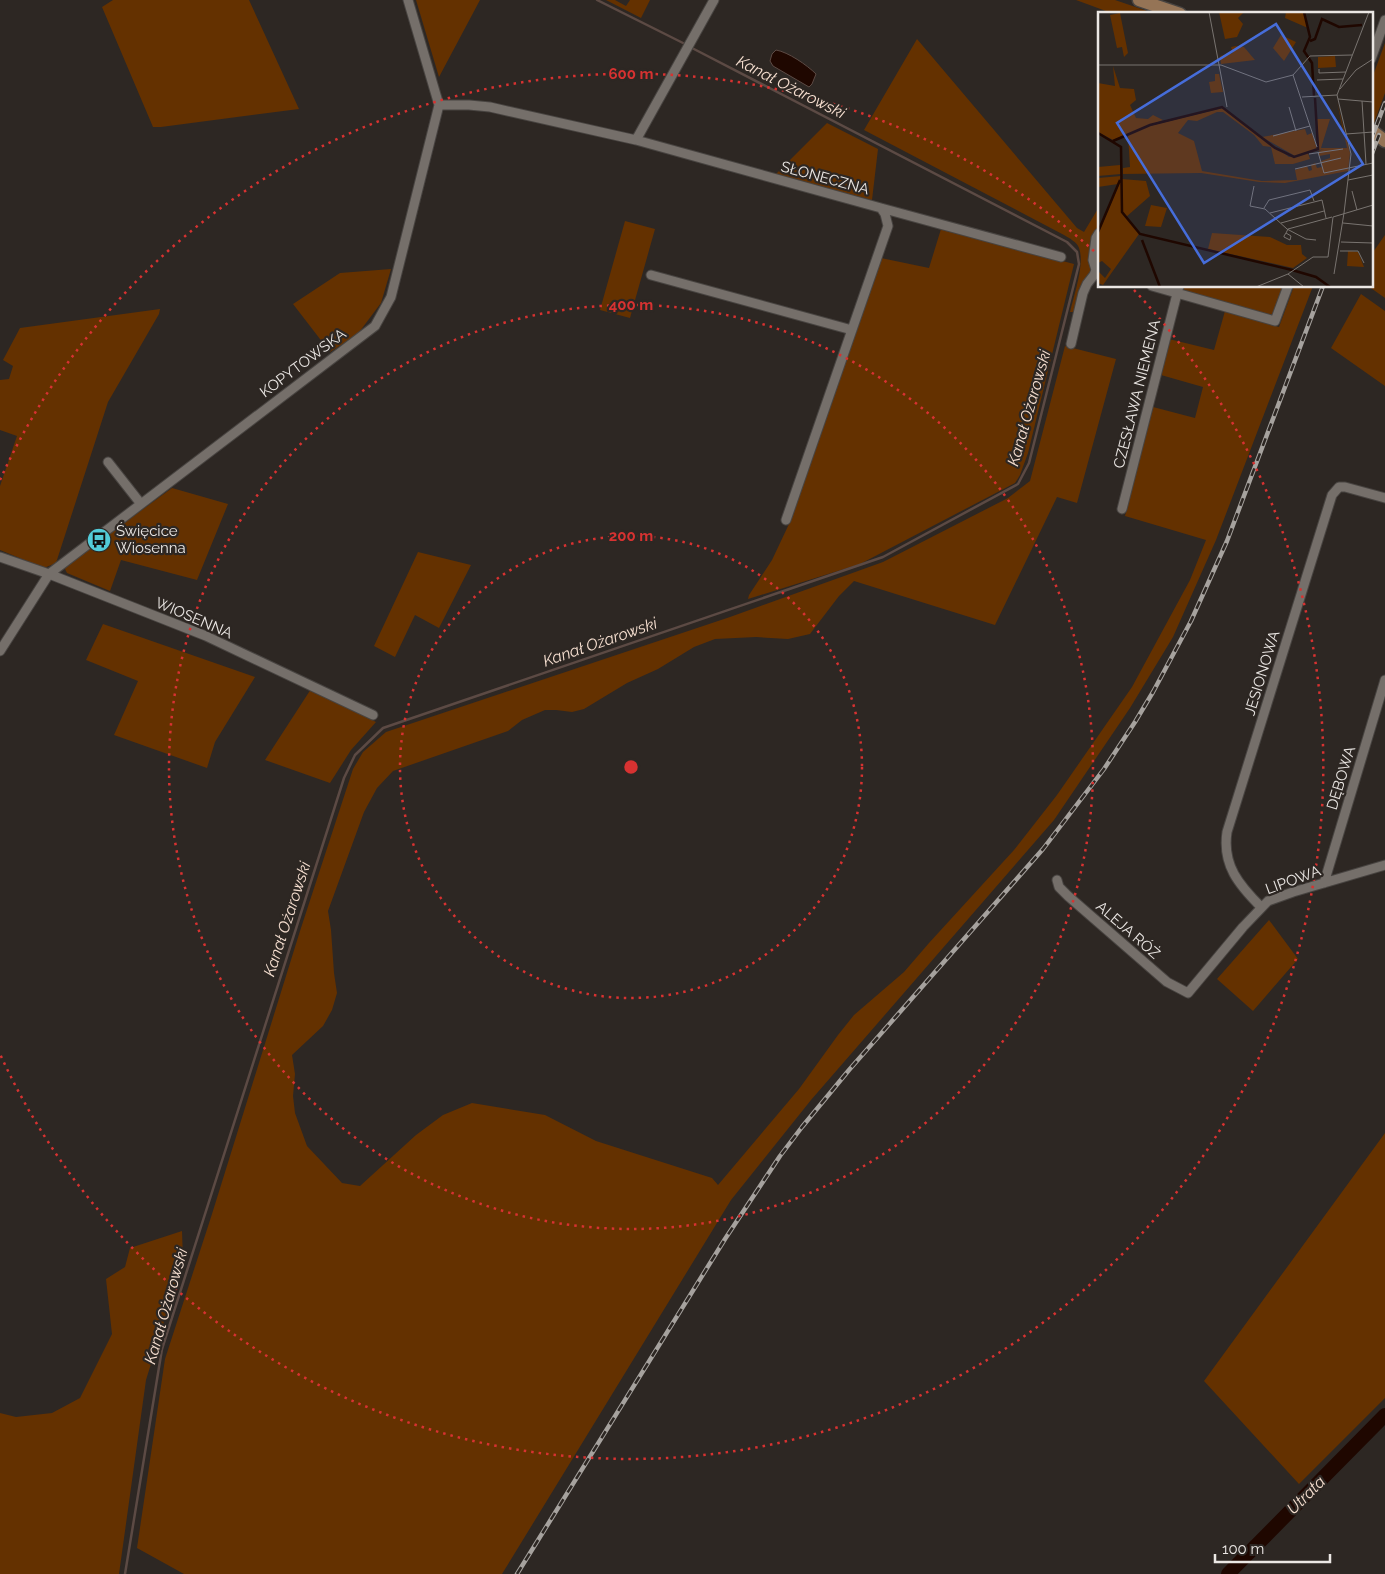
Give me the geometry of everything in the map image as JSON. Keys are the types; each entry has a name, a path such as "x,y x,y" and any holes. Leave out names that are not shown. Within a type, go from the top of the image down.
{"main road":[{"path":"1139,0 1174,12"},
{"path":"1373,131 1385,141"}],"street":[{"path":"408,0 439,105"},
{"path":"636,140 714,0"},
{"path":"1372,56 1385,20"},
{"name":"SŁONECZNA","path":"439,105 470,105 490,108 636,140 881,208 885,214 888,226 786,520"},
{"name":"KOPYTOWSKA","path":"0,651 50,574 375,326 391,297 439,105"},
{"path":"881,208 1062,256"},
{"path":"1071,344 1083,293 1097,270 1093,260 1098,235"},
{"path":"651,275 852,330"},
{"path":"1165,288 1178,290 1275,321 1287,288"},
{"name":"CZESŁAWA NIEMENA","path":"1122,509 1178,290"},
{"path":"108,462 141,504"},
{"name":"JESIONOWA","path":"1261,907 1247,894 1230,865 1226,854 1227,832 1332,495 1339,487 1346,486 1385,498"},
{"name":"WIOSENNA","path":"0,557 50,574 206,636 373,715"},
{"name":"DĘBOWA","path":"1324,883 1385,680"},
{"name":"LIPOWA","path":"1188,993 1261,907 1268,902 1385,865"},
{"name":"ALEJA RÓŻ","path":"1057,880 1059,887 1068,896 1167,982 1188,993"}],"shaded area":[{"path":"113,0 249,0 299,109 153,127 102,7"},
{"path":"416,0 480,0 439,77"},
{"path":"606,0 615,0 626,6 630,0 650,0 641,18"},
{"path":"1076,0 1115,0 1150,12 1109,12"},
{"path":"917,39 1077,228 1084,232 1098,209 1098,236 1092,267 1075,312 1070,312 1081,262 1079,248 1075,242 864,130"},
{"path":"1385,43 1385,93 1374,123 1372,121 1372,78"},
{"path":"776,50 797,59 816,74 809,87 773,66 770,61 772,54"},
{"path":"827,123 878,149 872,200 774,176"},
{"path":"625,221 655,229 630,318 600,310"},
{"path":"941,229 1074,264 1028,453 1020,475 1015,483 860,564 748,599 772,560 789,524 881,258 929,268"},
{"path":"1385,235 1385,298 1371,288 1372,254"},
{"path":"391,269 381,303 357,335 330,352 293,304 340,273"},
{"path":"1173,288 1284,288 1273,316 1268,318"},
{"path":"1293,288 1312,288 1216,540 1173,637 1130,708 1054,820 811,1100 731,1200 502,1574 184,1574 137,1548 165,1359 300,931 353,769 363,752 386,732 730,617 883,562 1008,498 1030,481 1065,346 1116,359 1077,503 1057,497 995,625 854,581 839,596 810,634 788,639 756,637 715,639 694,647 658,669 627,683 584,709 572,712 545,710 522,720 508,731 393,771 377,788 364,812 328,911 337,993 332,1010 323,1026 292,1055 295,1074 293,1096 295,1113 307,1146 342,1183 360,1186 416,1135 443,1115 472,1103 545,1115 596,1141 712,1178 718,1185 799,1089 854,1015 904,972 1014,850 1057,795 1132,687 1190,580 1206,540 1125,516 1153,407 1195,418 1203,387 1161,375 1169,339 1214,350 1225,311 1279,327"},
{"path":"1361,294 1385,311 1385,386 1331,348"},
{"path":"160,309 159,314 108,402 56,563 44,568 0,550 0,486 17,436 0,430 0,380 9,379 13,366 3,360 20,328"},
{"path":"172,488 228,504 197,580 121,560 110,591 67,573 65,569 68,564"},
{"path":"418,552 471,565 439,628 415,615 395,657 374,646"},
{"path":"103,624 255,677 215,742 207,768 114,735 138,681 86,660"},
{"path":"311,689 376,722 351,750 330,783 265,760"},
{"path":"1269,920 1298,959 1253,1011 1217,979"},
{"path":"1385,1133 1385,1398 1299,1484 1204,1381"},
{"path":"182,1231 183,1260 146,1380 119,1574 0,1574 0,1413 16,1417 52,1413 80,1398 112,1334 106,1279 125,1267 130,1248"}],"waterway":[{"name":"Kanał Ożarowski","path":"597,0 683,43"},
{"name":"Kanał Ożarowski","path":"125,1574 162,1349 344,778 355,755 383,728 883,557 1018,484 1029,463 1079,264 1077,252 1067,242 692,48"},
{"name":"Utrata","path":"1228,1574 1385,1415"}],"railway":[{"path":"1372,137 1385,103"},
{"path":"1372,153 1379,135"},
{"path":"517,1574 725,1239 780,1156 849,1070 1043,849 1104,769 1135,722 1191,621 1227,541 1322,288"}],"place":[{"name":"Święcice Wiosenna","path":"99,540"}]}
